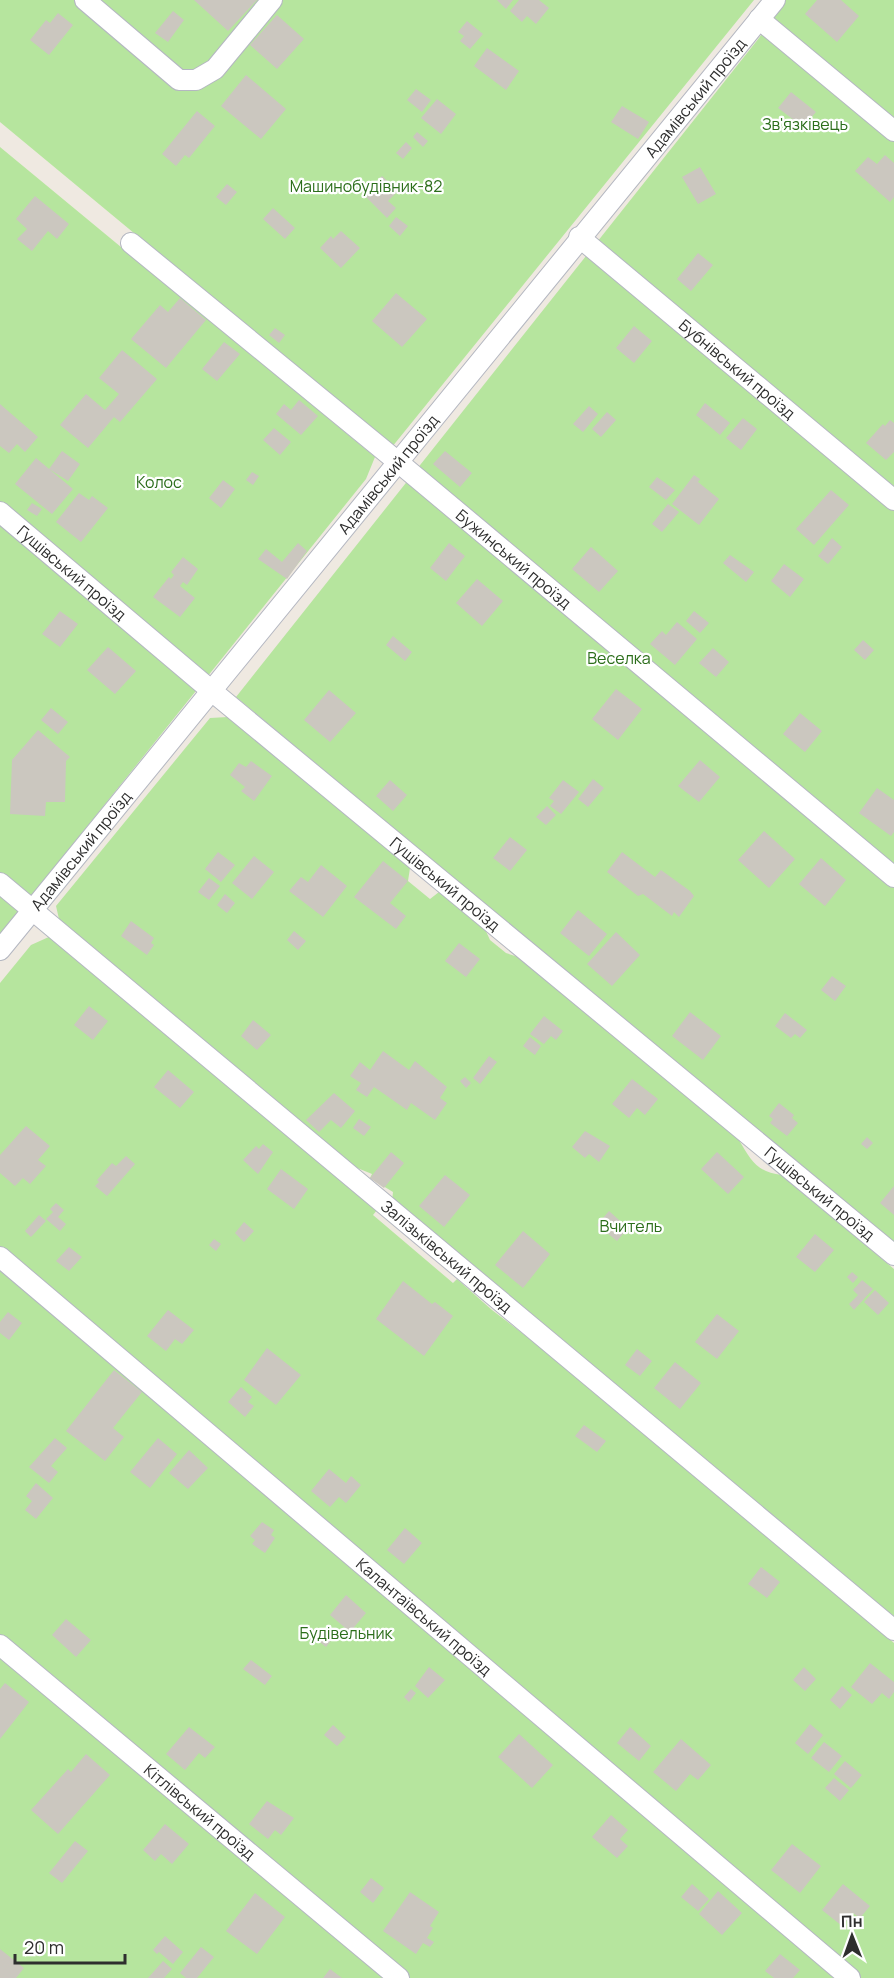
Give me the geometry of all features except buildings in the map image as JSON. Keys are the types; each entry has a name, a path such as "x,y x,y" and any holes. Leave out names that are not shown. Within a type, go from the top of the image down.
{"lane":[{"path":"86,0 179,80 196,80 215,69 272,0"},
{"name":"Адамівський проїзд","path":"0,950 213,692 579,237 775,0"},
{"path":"759,19 894,131"},
{"name":"Бубнівський проїзд","path":"579,237 894,500"},
{"name":"Бужинський проїзд","path":"131,243 398,462 894,877"},
{"name":"Гущівський проїзд","path":"0,512 213,692 894,1255"},
{"name":"Залізьківський проїзд","path":"0,883 894,1630"},
{"name":"Калантаївський проїзд","path":"0,1257 850,1978"},
{"name":"Кітлівський проїзд","path":"0,1645 399,1978"}],"green space":[{"name":"Машинобудівник-82","path":"0,0 754,0 392,447 0,122"},
{"name":"Веселка","path":"785,0 894,0 894,1245 236,697 759,38"},
{"name":"Колос","path":"0,147 375,457 366,479 0,935"},
{"name":"Вчитель","path":"228,717 410,868 408,881 430,899 439,892 485,929 490,940 506,953 518,957 739,1140 755,1164 766,1171 782,1175 894,1269 894,1620 392,1201 393,1192 370,1178 372,1174 350,1165 59,919 56,906 210,718"},
{"name":"Будівельник","path":"51,936 377,1210 373,1215 453,1283 457,1279 492,1310 627,1413 798,1564 805,1565 894,1643 894,1978 0,1978 0,983 31,945"}],"park label":[{"name":"Зв'язківець","path":"805,124"}]}
